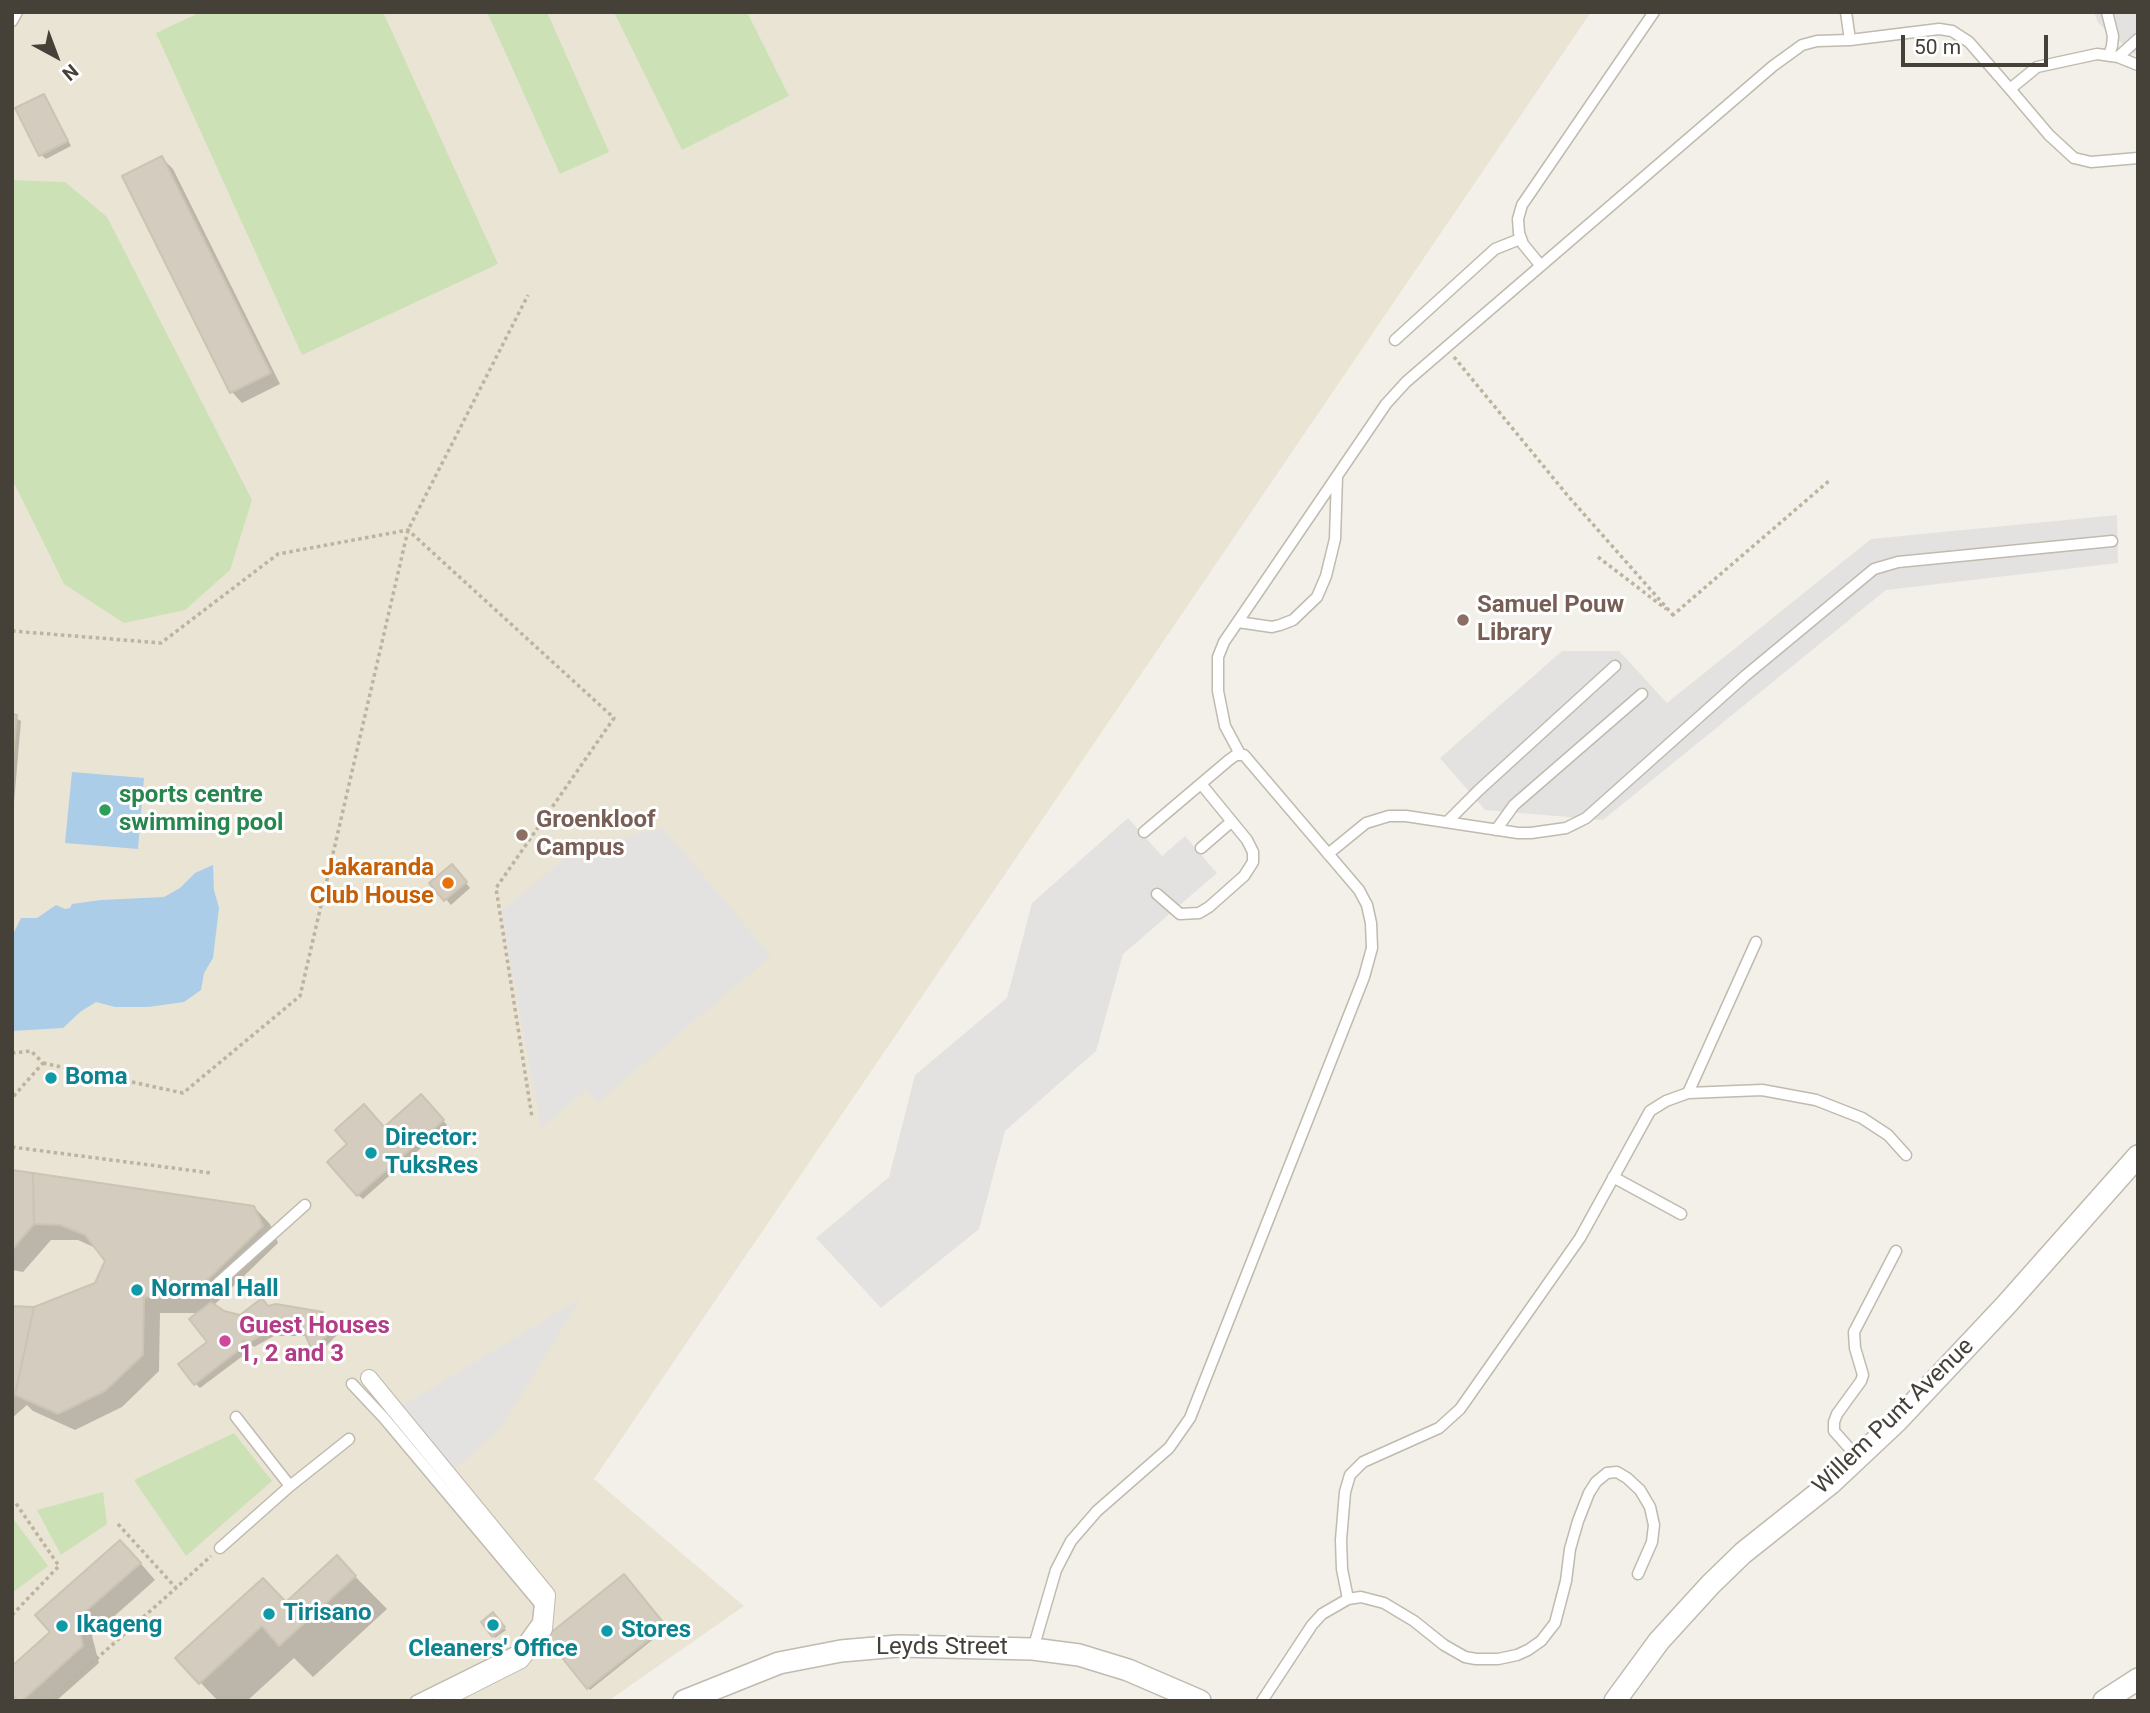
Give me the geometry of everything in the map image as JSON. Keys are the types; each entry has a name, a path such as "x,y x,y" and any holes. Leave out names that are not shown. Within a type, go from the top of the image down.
{"street":[{"name":"Willem Punt Avenue","path":"1615,1701 1659,1641 1735,1561 1859,1459 1954,1362 2138,1156"},
{"path":"369,1378 547,1595 544,1629 521,1660 440,1701"},
{"name":"Leyds Street","path":"684,1701 779,1663 841,1651 898,1646 1033,1649 1079,1655 1128,1670 1200,1701"},
{"path":"2104,1701 2138,1679"}],"lane":[{"path":"12,20 17,12"},
{"path":"1541,266 1520,239 1518,223 1522,205 1654,12"},
{"path":"1846,12 1850,40"},
{"path":"2106,12 2113,36 2113,56"},
{"path":"1033,1649 1056,1570 1070,1541 1097,1511 1169,1448 1190,1418 1368,965 1372,932 1367,905 1353,882 1244,755 1240,754 1224,726 1216,673 1220,650 1386,404 1406,382 1796,48 1817,41 1850,40 1939,29 1952,31 1969,41 2069,155 2091,162 2138,158"},
{"path":"2113,56 2138,39"},
{"path":"2010,89 2038,67 2097,54 2113,56 2138,65"},
{"path":"1395,340 1495,249 1520,239"},
{"path":"1238,622 1272,627 1280,625 1293,620 1317,597 1326,576 1335,539 1337,474"},
{"path":"1328,854 1361,826 1379,817 1406,816 1531,834 1555,831 1586,818 1745,676 1874,569 1898,562 2112,541"},
{"path":"1447,822 1615,666"},
{"path":"1496,830 1514,805 1642,694"},
{"path":"1144,832 1202,785 1204,780 1240,754"},
{"path":"1157,894 1175,911 1193,914 1209,907 1244,876 1253,862 1253,852 1202,785"},
{"path":"1200,848 1231,822"},
{"path":"1688,1093 1756,942"},
{"path":"1348,1599 1343,1580 1341,1540 1346,1492 1352,1471 1369,1459 1439,1428 1470,1396 1580,1238 1650,1111 1666,1101 1688,1093 1762,1090 1816,1100 1862,1118 1888,1135 1906,1154"},
{"path":"1613,1177 1681,1214"},
{"path":"218,1283 305,1205"},
{"path":"1859,1459 1834,1431 1834,1422 1863,1375 1855,1348 1854,1332 1896,1251"},
{"path":"352,1384 392,1427 540,1604 538,1622 517,1651 416,1701"},
{"path":"236,1417 290,1486"},
{"path":"220,1548 290,1486 349,1439"},
{"path":"1262,1701 1312,1625 1322,1614 1348,1599 1361,1597 1384,1603 1465,1657 1498,1659 1528,1650 1541,1641 1555,1623 1566,1581 1570,1549 1584,1504 1596,1482 1611,1472 1622,1474 1636,1485 1645,1496 1653,1519 1652,1542 1638,1574"}],"path":[{"path":"12,1053 31,1051 43,1063 183,1093 300,996 408,530 528,295"},
{"path":"1446,348 1568,496 1673,615"},
{"path":"1673,615 1830,480"},
{"path":"12,631 162,643 278,554 408,530"},
{"path":"408,530 614,718 496,888 532,1117"},
{"path":"1598,557 1673,615"},
{"path":"12,1098 43,1063"},
{"path":"12,1147 211,1173"},
{"path":"12,1615 58,1566 15,1502"},
{"path":"118,1524 176,1588"},
{"path":"49,1701 220,1548"}],"shaded area":[{"name":"Groenkloof Campus","path":"12,12 1591,12 594,1479 744,1606 608,1701 12,1701"},
{"path":"2094,12 2138,12 2138,57 2098,23"},
{"path":"2117,515 2118,563 1886,590 1603,820 1485,810 1440,758 1562,651 1619,651 1667,703 1871,539"},
{"path":"1128,818 1162,856 1185,836 1217,873 1123,954 1096,1051 1005,1131 979,1229 881,1308 816,1238 889,1177 915,1075 1007,998 1032,903"},
{"path":"663,828 771,956 597,1103 586,1090 541,1128 501,911 575,850"},
{"path":"581,1298 501,1428 451,1472 402,1406"}],"green space":[{"path":"201,12 383,12 498,264 302,355 156,33"},
{"path":"487,12 547,12 609,152 560,174"},
{"path":"614,12 747,12 789,96 682,150"},
{"path":"12,180 65,182 107,217 252,500 230,570 185,610 124,623 64,584 12,479"},
{"path":"234,1433 272,1481 186,1556 134,1480"},
{"path":"103,1492 107,1524 61,1555 37,1510"},
{"path":"12,1517 48,1566 12,1593"}],"water":[{"name":"sports centre swimming pool","path":"72,772 144,778 138,849 65,843"},
{"path":"213,865 214,890 219,908 213,958 204,973 201,990 184,1002 148,1007 115,1007 96,1002 63,1028 12,1031 12,936 21,918 37,918 56,905 65,909 72,904 101,900 164,897 180,888 195,873"}],"building":[{"path":"44,94 68,141 39,156 15,108"},
{"path":"162,156 271,373 230,393 122,176"},
{"path":"12,714 17,715 12,769"},
{"name":"Jakaranda Club House","path":"452,864 467,882 444,901 429,883"},
{"name":"Director: TuksRes","path":"421,1094 444,1120 357,1196 327,1162 347,1144 335,1130 364,1104 384,1127"},
{"path":"12,1170 33,1173 34,1224 12,1250"},
{"name":"Normal Hall","path":"33,1173 254,1206 263,1226 189,1298 144,1297 143,1355 105,1391 58,1414 15,1395 34,1307 95,1283 105,1261 85,1235 60,1225 34,1224"},
{"name":"Guest Houses 1, 2 and 3","path":"262,1298 268,1306 276,1304 323,1312 321,1322 333,1329 312,1350 304,1332 269,1331 248,1343 244,1340 239,1350 194,1385 178,1364 207,1342 189,1319 211,1302 224,1311 240,1315"},
{"path":"12,1306 34,1307 15,1395 12,1398"},
{"name":"Ikageng","path":"120,1540 141,1563 77,1619 83,1646 22,1701 18,1701 12,1694 12,1666 50,1632 35,1615"},
{"name":"Tirisano","path":"337,1555 356,1576 279,1646 262,1626 199,1684 175,1658 263,1578 286,1602"},
{"name":"Stores","path":"624,1574 666,1626 587,1689 551,1644 548,1635"},
{"name":"Cleaners' Office","path":"493,1612 505,1627 492,1637 481,1622"}],"place":[{"name":"Samuel Pouw Library","path":"1463,620"},
{"name":"sports centre swimming pool","path":"105,810"},
{"name":"Groenkloof Campus","path":"522,835"},
{"name":"Jakaranda Club House","path":"448,883"},
{"name":"Boma","path":"51,1078"},
{"name":"Director: TuksRes","path":"371,1153"},
{"name":"Normal Hall","path":"137,1290"},
{"name":"Guest Houses 1, 2 and 3","path":"225,1341"},
{"name":"Tirisano","path":"269,1614"},
{"name":"Cleaners' Office","path":"493,1625"},
{"name":"Ikageng","path":"62,1626"},
{"name":"Stores","path":"607,1631"}]}
